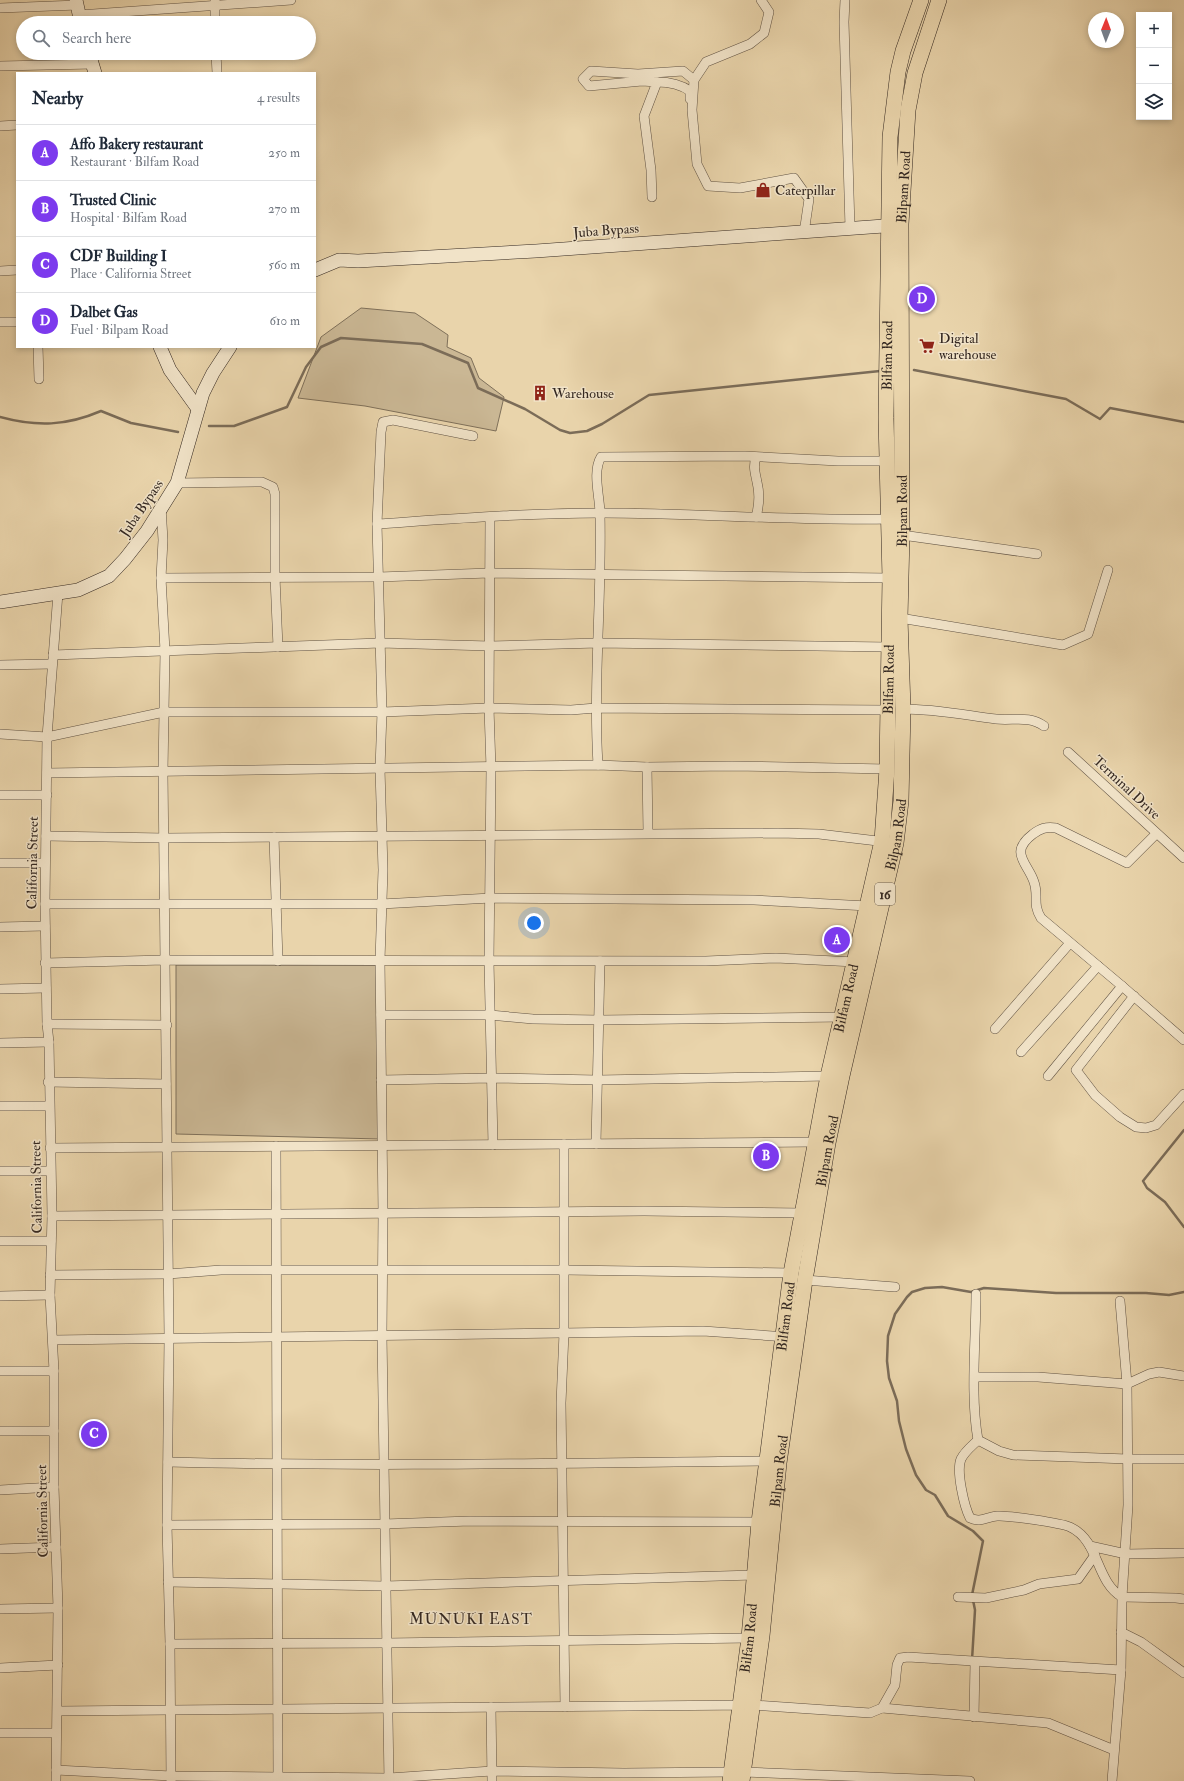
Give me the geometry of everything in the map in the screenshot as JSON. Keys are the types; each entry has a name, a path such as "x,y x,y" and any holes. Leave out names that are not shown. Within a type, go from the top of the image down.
{"main road":[{"name":"Bilfam Road","path":"747,1705 749,1638 759,1522 766,1461 789,1337 791,1273 828,1076 868,906 889,842 887,710 890,578 886,383 890,137 898,72 903,51 922,0"},
{"name":"Bilpam Road","path":"737,1776 747,1705 762,1636 779,1463 789,1337 804,1280 828,1143 889,842 901,801 903,709 900,618 902,535 901,224 908,110 915,73 938,0"},
{"name":"Juba Bypass","path":"316,270 339,260 536,251 804,233 901,224"},
{"path":"316,260 339,260"},
{"path":"160,348 170,370 198,409"},
{"name":"Juba Bypass","path":"0,602 78,590 109,576 147,531 161,506 177,483 198,409 212,373 229,348"}],"street":[{"path":"0,8 78,11 215,2 291,0"},
{"path":"692,110 694,80 706,62 750,44 764,33 769,12 761,0"},
{"path":"845,0 844,22 850,228"},
{"path":"215,2 216,16"},
{"path":"216,60 217,72"},
{"path":"0,66 92,64"},
{"path":"694,80 683,71 638,74 591,71 583,79 589,86 642,81 668,82 684,86 690,91 697,164 708,186 740,188 794,178 809,198 804,233"},
{"path":"652,197 651,170 644,116 657,82"},
{"path":"0,126 16,125"},
{"path":"0,271 16,270"},
{"path":"0,322 16,322"},
{"path":"38,348 39,379"},
{"path":"389,1780 382,1336 383,1213 380,960 383,870 380,769 382,712 379,577 376,524 381,432 383,422 393,420 473,436"},
{"path":"598,765 596,708 600,513 598,468 601,457 756,457 838,461 888,461"},
{"path":"756,457 754,468 759,507 756,517"},
{"path":"177,483 262,482 271,485 275,494 275,577 278,647"},
{"path":"161,506 163,540 161,578 164,651 165,960 168,1148 167,1215 169,1338 167,1525 171,1778"},
{"path":"376,524 490,517 600,513 889,519"},
{"path":"490,517 489,708 491,768 491,898 489,961 493,1078 493,1145"},
{"path":"902,535 1037,554"},
{"path":"900,618 1063,645 1088,634 1108,570"},
{"path":"161,578 379,577 489,573 890,578"},
{"name":"California Street","path":"56,1781 58,1608 54,1487 54,1371 50,1295 52,1216 48,1082 49,1042 45,963 45,862 47,737 58,593"},
{"path":"0,664 164,651 380,643 490,646 598,643 889,647"},
{"path":"0,734 47,737 164,712 382,712 489,708 571,710 596,708 887,710"},
{"path":"903,709 946,711 997,719 1028,719 1038,722 1044,726"},
{"name":"Terminal Drive","path":"1068,752 1184,858"},
{"path":"47,773 491,768 598,765 647,767 732,766 887,769"},
{"path":"647,767 648,833"},
{"path":"0,795 47,795"},
{"path":"1156,834 1127,863 1056,828 1044,828 1026,840 1021,847 1021,856 1034,882 1036,910 1041,918 1184,1040"},
{"path":"46,836 165,838 490,834 778,833 819,834 889,842"},
{"path":"274,837 274,903 278,960"},
{"path":"0,863 45,862"},
{"path":"45,904 382,904 491,898 754,900 868,906"},
{"path":"0,927 45,926"},
{"path":"995,1029 1070,943"},
{"path":"45,963 165,960 600,961 776,958 855,962"},
{"path":"596,1144 600,1020 600,961"},
{"path":"1021,1052 1098,966"},
{"path":"1048,1076 1122,986"},
{"path":"0,989 46,988"},
{"path":"1134,996 1076,1070 1095,1095 1120,1117 1136,1127 1146,1128 1156,1125 1184,1094"},
{"path":"381,1015 490,1015 533,1020 843,1017"},
{"path":"47,1024 167,1025"},
{"path":"0,1043 49,1042"},
{"path":"381,1080 493,1078 598,1080 828,1076"},
{"path":"48,1082 166,1084"},
{"path":"0,1106 49,1106"},
{"path":"50,1148 815,1142"},
{"path":"564,1144 564,1333 561,1403 563,1463 565,1707"},
{"path":"276,1146 278,1779"},
{"path":"0,1171 50,1171"},
{"path":"52,1216 276,1213 802,1213"},
{"path":"0,1241 51,1241"},
{"path":"50,1276 168,1274 221,1270 564,1270 791,1273"},
{"path":"804,1280 895,1287"},
{"path":"976,1294 975,1377 976,1429 978,1440"},
{"path":"0,1296 50,1295"},
{"path":"1112,1781 1121,1670 1122,1597 1126,1554 1128,1459 1127,1384 1120,1301"},
{"path":"53,1340 703,1331 789,1337"},
{"path":"0,1371 54,1371"},
{"path":"975,1377 1038,1377 1127,1384 1154,1373 1173,1373 1184,1376"},
{"path":"0,1431 54,1431"},
{"path":"978,1440 999,1451 1013,1455 1128,1459 1184,1459"},
{"path":"978,1440 968,1449 961,1460 960,1474 964,1501 970,1518 975,1520 984,1520 995,1516 1002,1516 1060,1524 1079,1534 1090,1546 1095,1555 1101,1573 1109,1586 1122,1597 1176,1598 1184,1600"},
{"path":"168,1462 277,1465 384,1465 766,1461"},
{"path":"0,1490 54,1487"},
{"path":"167,1525 384,1524 470,1521 563,1523 759,1522"},
{"path":"1090,1546 1126,1554 1184,1553"},
{"path":"0,1549 56,1547"},
{"path":"958,1597 986,1598 1024,1590 1039,1584 1078,1579 1095,1555"},
{"path":"168,1582 385,1586 564,1582 754,1575"},
{"path":"0,1609 58,1608"},
{"path":"1121,1632 1141,1642 1184,1673"},
{"path":"170,1644 386,1643 749,1638"},
{"path":"882,1708 895,1685 897,1665 900,1658 908,1657 1121,1670"},
{"path":"974,1717 975,1662"},
{"path":"0,1668 58,1665"},
{"path":"58,1711 747,1705 870,1713 882,1708 1048,1723 1114,1750"},
{"path":"491,1707 492,1781"},
{"path":"0,1733 56,1733"},
{"path":"56,1770 171,1778 389,1780 492,1771 970,1781"}],"shaded area":[{"path":"361,308 415,313 448,335 447,347 471,358 479,378 504,397 496,431 365,406 298,398 321,337"},
{"path":"176,965 380,965 381,1139 176,1134"}],"waterway":[{"path":"209,426 234,426 287,407 306,367 321,347 341,338 422,344 468,363 478,388 525,409 560,430 570,433 587,431 602,424 649,395 880,371"},
{"path":"914,370 1066,399 1100,419 1110,408 1184,422"},
{"path":"0,417 26,422 51,423 76,420 101,411 131,423 178,432"},
{"path":"1184,1130 1143,1181 1147,1188 1165,1202 1184,1227"},
{"path":"972,1660 975,1610 972,1595 983,1541 973,1531 948,1516 935,1495 926,1490 916,1475 906,1449 899,1421 897,1401 889,1378 887,1361 888,1336 895,1314 912,1292 925,1288 942,1287 971,1292 984,1288 1056,1293 1146,1293 1169,1295 1184,1292"}],"place":[{"name":"Caterpillar","path":"763,190"},
{"name":"Dalbet Gas","path":"922,299"},
{"name":"Digital warehouse","path":"927,346"},
{"name":"Warehouse","path":"540,393"},
{"name":"Affo Bakery restaurant","path":"837,940"},
{"name":"Trusted Clinic","path":"766,1156"},
{"name":"CDF Building I","path":"94,1434"}],"district":[{"name":"MUNUKI EAST","path":"471,1619"}]}
